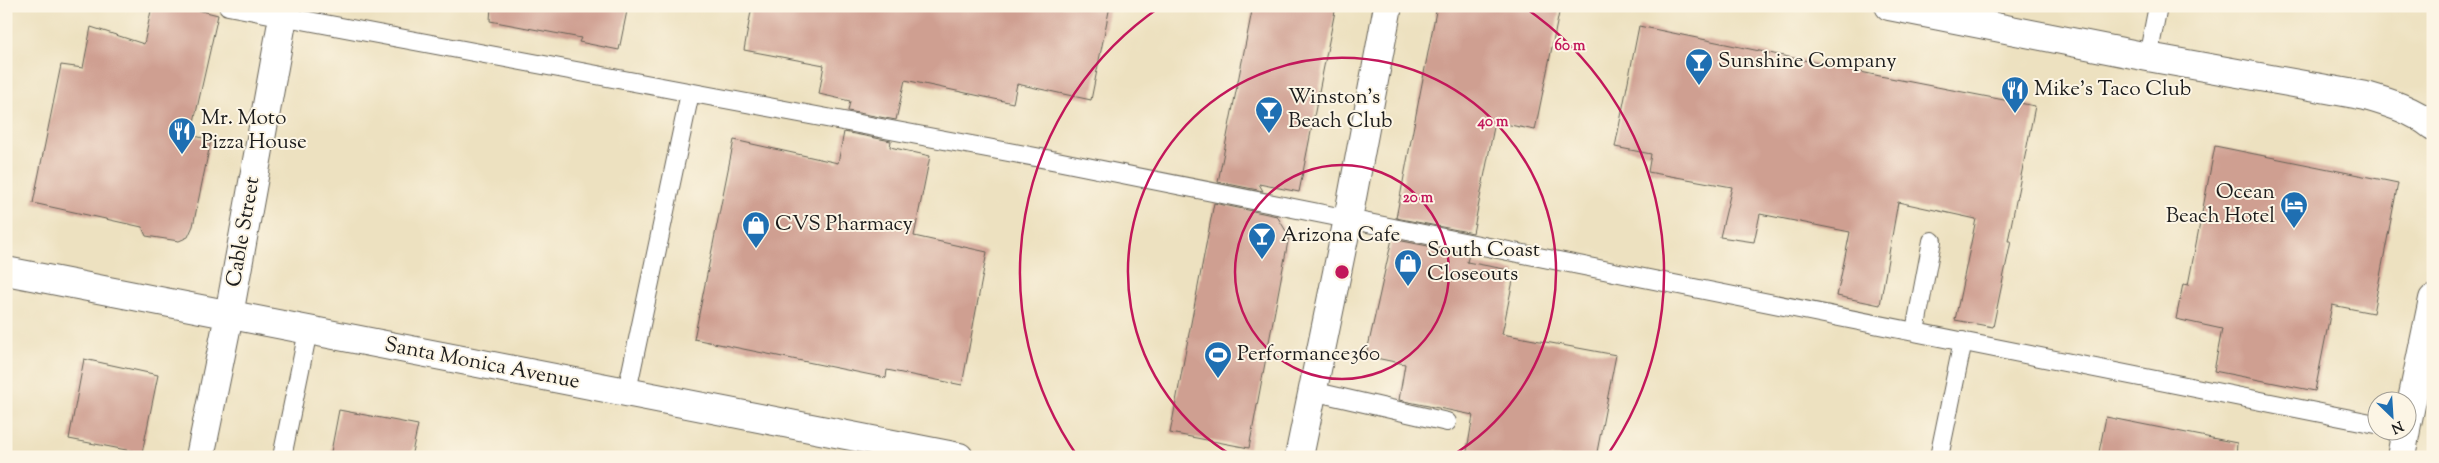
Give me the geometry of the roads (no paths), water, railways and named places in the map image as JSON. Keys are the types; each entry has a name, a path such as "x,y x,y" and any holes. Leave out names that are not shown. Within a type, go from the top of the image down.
{"street":[{"path":"1299,457 1348,219 1388,6"},
{"path":"1889,6 2148,58 2388,102 2411,112 2433,126"},
{"name":"Cable Street","path":"200,457 229,315 284,12"},
{"name":"Santa Monica Avenue","path":"6,271 959,457"},
{"path":"2414,390 2433,299"},
{"path":"2401,457 2404,440"}],"lane":[{"path":"228,6 284,12 690,93 1057,161 2366,422"},
{"path":"2148,58 2158,6"},
{"path":"627,392 690,93"},
{"path":"1914,331 1932,242"},
{"path":"282,457 308,331"},
{"path":"1939,457 1963,341"},
{"path":"1312,391 1448,422"}],"place":[{"name":"Sunshine Company","path":"1699,86"},
{"name":"Mike’s Taco Club","path":"2015,114"},
{"name":"Winston's Beach Club","path":"1269,134"},
{"name":"Mr. Moto Pizza House","path":"182,155"},
{"name":"Ocean Beach Hotel","path":"2294,229"},
{"name":"CVS Pharmacy","path":"756,249"},
{"name":"Arizona Cafe","path":"1262,260"},
{"name":"South Coast Closeouts","path":"1408,287"},
{"name":"Performance360","path":"1218,379"}]}
